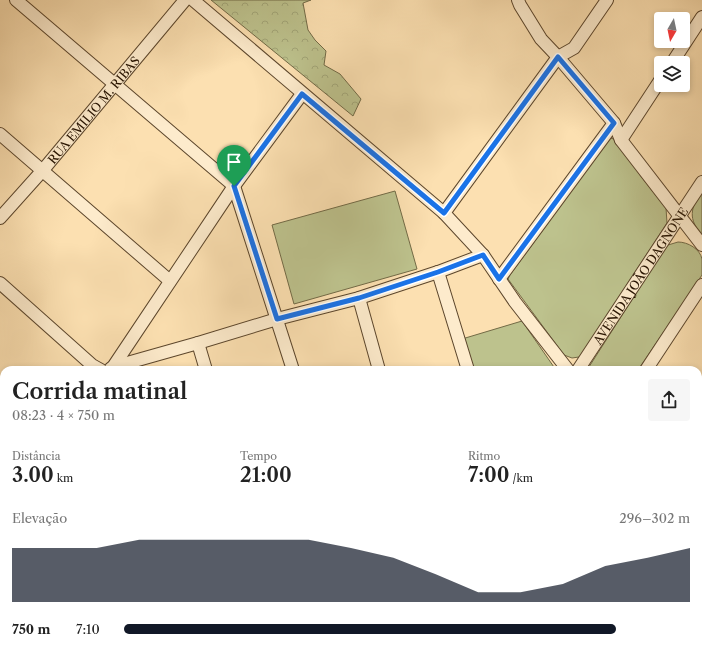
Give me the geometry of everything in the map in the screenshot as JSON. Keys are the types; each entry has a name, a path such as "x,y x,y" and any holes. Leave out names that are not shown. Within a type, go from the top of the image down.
{"street":[{"path":"16,0 234,186 292,366"},
{"name":"RUA EMILIO M. RIBAS","path":"0,218 43,170 114,83 185,0"},
{"path":"193,0 444,213 483,255 515,302 565,366"},
{"path":"518,0 541,39 614,123 621,140 702,245"},
{"path":"444,213 558,57 574,48 607,0"},
{"path":"677,56 702,17"},
{"path":"621,140 654,90"},
{"path":"112,366 234,186 302,94"},
{"path":"499,279 614,123"},
{"path":"0,134 170,281"},
{"name":"AVENIDA JOÃO DAGNONE","path":"581,366 702,182"},
{"path":"118,366 277,319 359,298 438,272 483,255"},
{"path":"438,272 467,366"},
{"path":"0,283 95,366"},
{"path":"649,366 702,285"},
{"path":"359,298 378,366"},
{"path":"198,343 205,366"}],"green space":[{"path":"211,0 311,0 303,3 308,30 326,51 324,65 340,74 361,99 353,116"},
{"path":"610,138 618,140 640,175 666,208 667,223 582,354 579,357 572,358 564,355 508,279"},
{"path":"395,191 417,269 294,304 272,225"},
{"path":"702,191 702,236 694,224 692,214 695,203"},
{"path":"682,242 696,249 701,255 702,259 702,275 641,366 590,366 665,248 668,245"},
{"path":"522,321 553,366 470,366 462,339"}],"route":[{"path":"558,57 614,123 499,279 483,255 438,272 359,298 277,319 234,186 302,94 444,213 558,57"}]}
